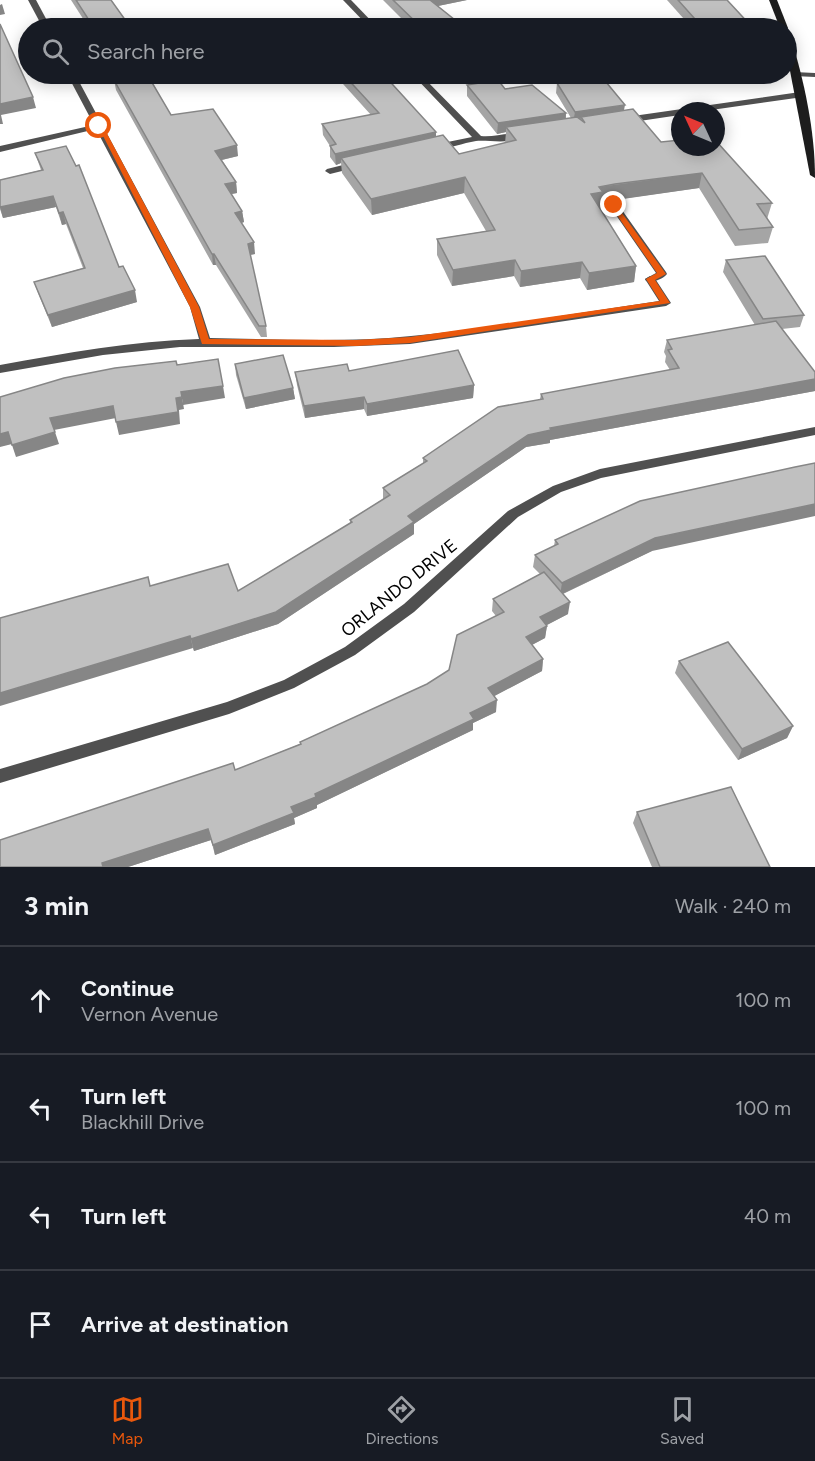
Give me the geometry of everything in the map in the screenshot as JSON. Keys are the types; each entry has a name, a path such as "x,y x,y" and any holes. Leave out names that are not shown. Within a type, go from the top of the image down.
{"main road":[{"path":"773,0 780,18"},
{"path":"797,79 815,175"}],"street":[{"path":"32,0 42,18"},
{"path":"347,0 364,18"},
{"path":"797,74 815,75"},
{"path":"76,84 195,307 206,342"},
{"path":"426,84 478,138"},
{"path":"725,106 800,95"},
{"path":"613,122 671,113"},
{"path":"0,149 99,126"},
{"path":"424,150 478,138 489,140 534,134"},
{"path":"330,171 370,162"},
{"path":"0,369 88,352 206,342 356,343 410,340 666,303 650,279 662,274 614,205"},
{"name":"ORLANDO DRIVE","path":"0,776 229,708 289,684 350,651 409,608 513,514 557,489 600,474 815,431"}],"building":[{"path":"76,0 111,0 124,18 88,18"},
{"path":"393,0 430,0 452,18 412,18"},
{"path":"678,0 727,0 744,18 694,18"},
{"path":"0,24 18,64 18,84 27,84 33,97 0,104"},
{"path":"116,84 153,84 171,115 213,109 237,145 215,151 236,182 225,184 242,211 235,213 254,242 248,244 266,326 259,326 212,254"},
{"path":"352,84 392,84 436,132 335,154 330,146 336,144 322,124 379,113"},
{"path":"501,84 505,89 532,85 566,113 498,123 467,85"},
{"path":"558,84 608,84 625,105 575,112"},
{"path":"633,109 661,142 671,141 671,156 725,156 725,151 772,203 757,204 773,227 739,230 702,173 615,184 599,187 603,192 591,194 636,266 589,273 582,262 521,271 515,260 453,270 437,239 495,230 465,177 371,199 341,158 443,135 459,154 516,140 506,127 577,117 585,123 581,117"},
{"path":"66,146 76,166 79,165 119,267 123,266 135,290 48,315 34,282 85,268 63,212 59,213 53,196 0,207 0,180 43,170 35,153"},
{"path":"765,256 804,315 763,319 726,260"},
{"path":"776,321 815,372 815,379 550,428 551,430 528,435 408,516 414,522 276,612 191,639 190,636 0,693 0,618 148,577 150,586 228,564 238,591 352,522 350,520 390,495 383,488 427,461 423,458 498,407 543,399 541,394 679,368 668,350 672,349 667,340"},
{"path":"458,350 474,385 367,404 364,397 304,406 295,372 347,364 349,371"},
{"path":"283,355 293,388 244,398 235,364"},
{"path":"218,359 223,386 181,392 182,397 176,398 178,412 116,422 113,406 50,418 55,432 12,445 8,432 0,434 0,397 64,378 115,368 176,361 177,365"},
{"path":"815,463 815,504 655,538 562,583 535,555 558,544 555,540 640,501"},
{"path":"544,572 570,602 540,617 547,626 526,637 543,659 488,688 497,700 470,713 474,719 315,794 316,797 291,807 294,813 213,845 208,829 102,863 103,867 0,867 0,840 233,763 235,770 301,744 300,742 427,684 449,670 457,635 504,612 493,599"},
{"path":"728,642 793,726 742,749 679,661"},
{"path":"731,787 770,867 660,867 637,812"}],"route":[{"path":"99,126 195,307 206,342 256,344 410,340 666,303 650,279 662,274 614,205"}]}
